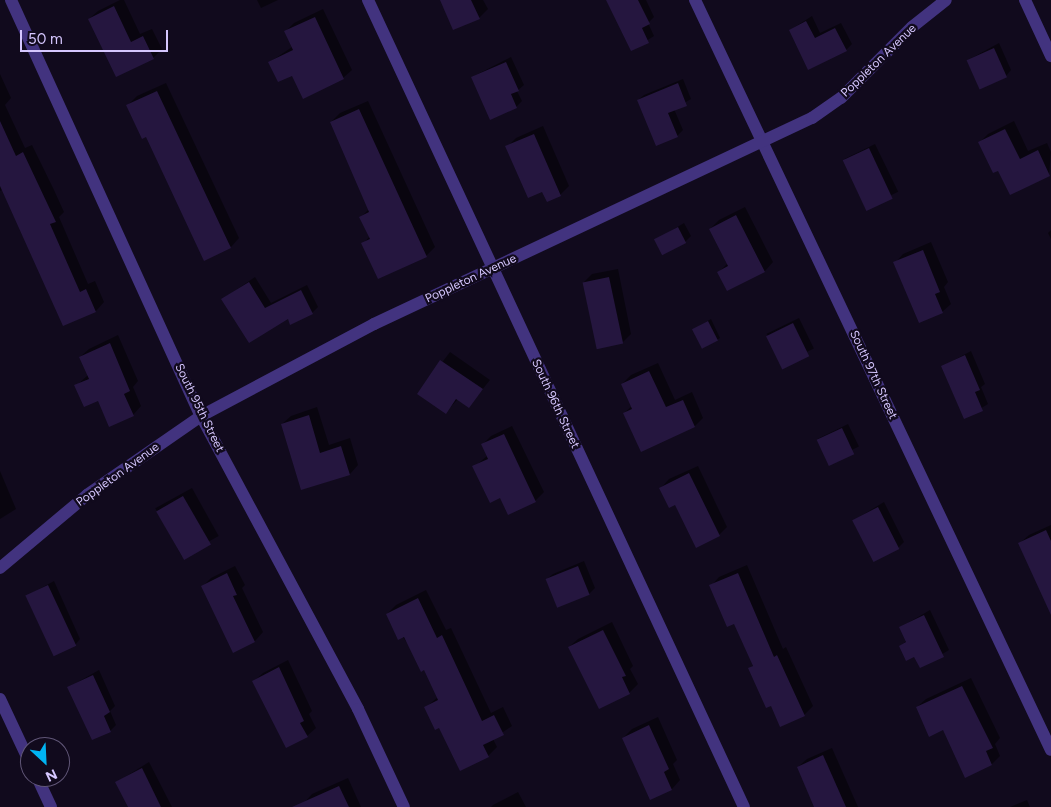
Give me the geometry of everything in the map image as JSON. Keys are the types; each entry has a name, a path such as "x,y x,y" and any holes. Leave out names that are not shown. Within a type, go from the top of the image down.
{"street":[{"name":"South 95th Street","path":"11,0 201,416 358,710 404,807"},
{"name":"South 96th Street","path":"368,0 744,807"},
{"name":"South 97th Street","path":"695,0 1051,750"},
{"name":"Poppleton Avenue","path":"0,568 87,495 201,416 374,324 763,143 812,118 841,98 912,27 946,0"},
{"path":"1024,0 1051,56"},
{"path":"0,700 20,742"},
{"path":"42,787 51,807"}],"building":[{"path":"440,0 471,0 480,19 453,30"},
{"path":"606,0 638,0 650,24 642,28 649,43 631,51"},
{"path":"114,6 131,42 143,36 154,59 116,77 88,19"},
{"path":"315,17 344,79 303,99 292,76 278,82 268,62 293,50 284,31"},
{"path":"806,21 815,38 835,28 847,51 808,70 789,30"},
{"path":"994,48 1007,77 980,89 967,60"},
{"path":"506,62 519,91 511,94 517,108 490,120 471,77"},
{"path":"678,83 687,106 668,113 678,137 656,146 637,100"},
{"path":"157,91 231,248 204,261 146,137 142,139 126,105"},
{"path":"359,109 427,257 378,279 361,243 370,239 359,217 369,212 330,122"},
{"path":"0,121 16,156 23,152 56,222 50,224 80,292 86,289 96,312 63,326 0,186"},
{"path":"1005,129 1020,159 1038,150 1050,176 1010,195 998,171 993,173 978,142"},
{"path":"534,134 561,196 547,202 542,192 528,198 505,146"},
{"path":"869,148 893,199 866,211 843,160"},
{"path":"736,215 765,272 727,291 717,272 728,266 709,229"},
{"path":"678,227 686,243 662,255 654,239"},
{"path":"923,250 940,292 935,294 943,313 919,323 893,262"},
{"path":"609,277 623,344 597,349 583,283"},
{"path":"249,282 265,308 301,290 313,314 290,325 288,319 249,343 221,299"},
{"path":"708,321 718,341 702,349 692,329"},
{"path":"793,323 809,356 782,369 766,336"},
{"path":"110,343 130,391 124,394 134,416 109,427 98,401 84,407 74,385 89,379 79,357"},
{"path":"965,355 980,390 975,392 983,411 964,419 941,366"},
{"path":"440,360 483,389 469,408 456,399 446,414 417,394"},
{"path":"649,371 666,407 683,400 695,427 641,452 623,413 632,409 621,384"},
{"path":"309,415 320,453 341,446 350,475 301,490 281,424"},
{"path":"842,428 854,454 829,466 817,440"},
{"path":"504,434 536,502 508,515 500,498 490,503 472,466 488,459 481,444"},
{"path":"689,473 720,536 696,548 675,505 669,508 659,488"},
{"path":"183,496 211,544 184,560 156,512"},
{"path":"878,507 899,549 873,562 852,520"},
{"path":"1046,530 1051,541 1051,615 1018,543"},
{"path":"578,566 590,595 557,608 546,579"},
{"path":"227,573 237,595 233,596 255,642 233,653 201,586"},
{"path":"738,573 774,657 777,655 805,716 780,727 771,706 766,708 748,668 753,666 734,624 727,627 709,585"},
{"path":"48,585 76,646 54,656 25,596"},
{"path":"418,598 437,638 442,635 482,721 494,715 504,735 483,745 489,757 460,771 439,728 435,730 424,707 438,700 424,670 421,672 404,637 398,640 386,614"},
{"path":"924,615 944,657 920,668 914,657 906,661 899,646 906,642 899,627"},
{"path":"603,630 626,676 622,677 630,694 599,709 568,647"},
{"path":"279,667 304,721 300,723 308,737 286,748 252,681"},
{"path":"93,675 110,712 104,716 111,732 92,740 67,687"},
{"path":"962,686 993,748 986,751 992,765 965,778 943,730 929,737 916,707"},
{"path":"649,725 669,769 664,772 672,790 650,800 622,738"},
{"path":"823,755 846,807 814,807 797,767"},
{"path":"142,768 161,807 128,807 115,782"},
{"path":"339,786 349,807 292,807"}]}
